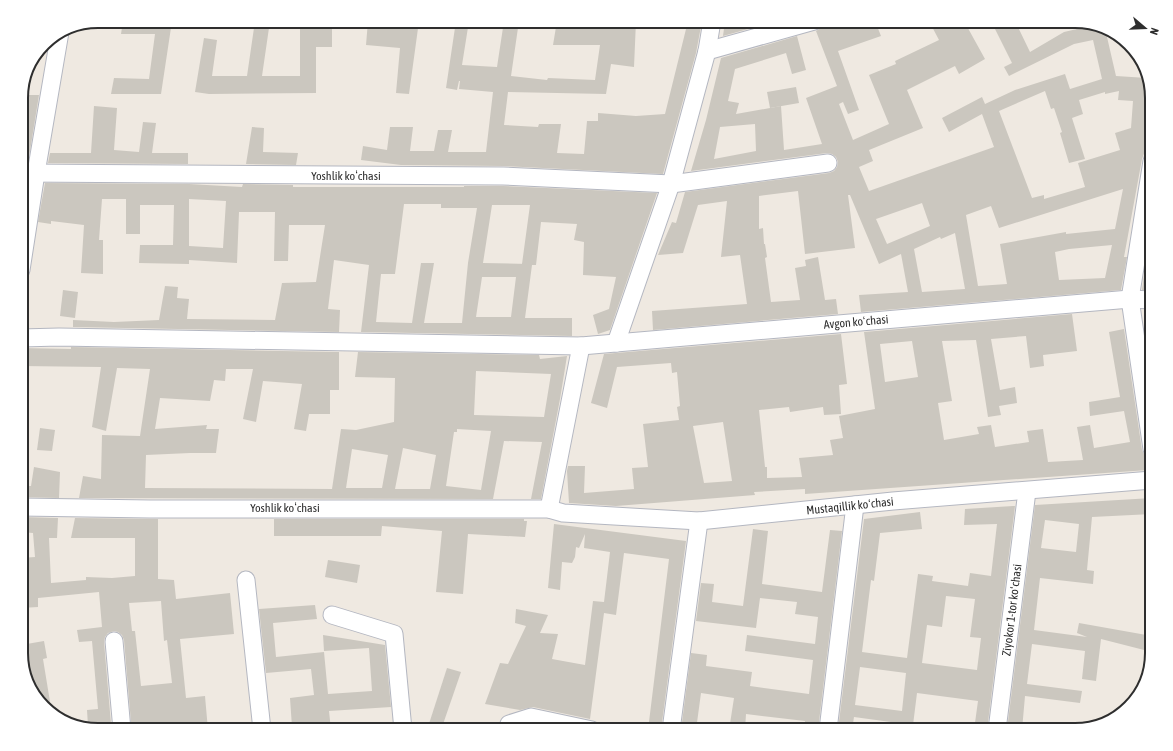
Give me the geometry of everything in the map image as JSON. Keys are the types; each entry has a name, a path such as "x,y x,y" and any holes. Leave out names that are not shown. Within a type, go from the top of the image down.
{"street":[{"path":"616,343 671,184 707,51 711,28"},
{"path":"707,51 789,28"},
{"path":"28,173 58,41"},
{"name":"Yoshlik koʻchasi","path":"28,173 503,176 671,184 828,163"},
{"path":"1145,205 1130,298 1145,401"},
{"name":"Avgon koʻchasi","path":"581,346 1130,298 1145,299"},
{"path":"28,338 59,337 581,346 549,509"},
{"name":"Mustaqillik koʻchasi","path":"549,509 562,513 699,521 855,505 1145,481"},
{"name":"Ziyokor 1-tor koʻchasi","path":"998,723 1027,491"},
{"path":"829,723 855,505"},
{"name":"Yoshlik koʻchasi","path":"28,507 150,509 549,509"},
{"path":"672,723 699,521"},
{"path":"246,580 261,723"},
{"path":"332,615 394,634 402,723"},
{"path":"114,641 121,723"},
{"path":"513,723 531,718 556,723"}],"building":[{"path":"122,28 171,28 161,94 111,94 114,78 149,79 155,34 121,34"},
{"path":"254,28 269,28 262,76 300,76 300,28 332,28 332,47 316,47 316,93 209,94 195,92 204,38 217,40 212,76 247,76"},
{"path":"367,28 418,28 409,94 396,93 400,48 366,45"},
{"path":"455,28 468,28 462,65 497,67 503,28 518,28 511,76 547,80 548,78 595,80 600,45 553,45 556,28 636,28 634,67 611,64 606,94 508,92 504,125 538,127 539,124 561,124 557,153 584,154 587,121 598,121 598,113 636,116 665,114 686,28 701,28 696,53 663,174 503,166 401,165 361,160 363,146 387,150 390,127 413,127 410,151 434,151 438,130 452,130 448,152 486,152 493,92 459,89 460,81 457,90 446,88"},
{"path":"724,28 752,28 723,36"},
{"path":"821,28 878,28 881,36 838,51 859,110 848,114 843,102 839,104 853,140 889,124 869,75 896,64 895,61 939,40 933,28 968,28 985,59 959,74 955,66 907,90 923,128 869,150 873,161 859,167 869,191 994,147 982,114 949,132 942,118 982,97 985,104 1015,90 1065,74 1070,89 1102,79 1093,40 1074,44 1009,76 1004,67 1012,63 994,28 1018,28 1030,52 1064,32 1080,28 1093,30 1108,37 1107,37 1116,76 1142,78 1145,98 1145,151 1142,159 1124,257 1127,257 1121,290 861,312 859,295 908,292 901,254 879,264 850,195 848,195 855,248 805,254 798,191 759,196 759,229 763,228 767,257 765,258 771,302 800,300 795,268 806,266 805,260 818,257 825,300 836,299 838,314 653,330 652,311 747,304 740,255 721,257 727,201 698,205 683,253 658,255 672,222 676,223 685,192 829,173 834,171 837,167 838,162 836,157 827,153 691,171 706,120 721,58 797,36 806,70 792,74 786,53 735,69 728,101 739,103 736,114 781,106 784,150 822,144 806,98 837,86 816,31","holes":["1045,91 1051,109 1054,108 1062,132 1060,133 1069,163 1085,159 1072,118 1083,114 1079,100 1105,92 1105,94 1119,91 1118,100 1133,101 1131,128 1115,133 1120,150 1078,163 1085,187 1044,199 1044,195 1032,198 999,111","755,124 756,151 714,159 720,127","1123,189 1115,229 1066,234 1066,232 1000,244 1007,284 978,286 966,215 991,206 999,228","922,203 930,226 887,244 876,219","955,233 965,289 922,292 914,249 940,237 941,239","1112,245 1105,278 1059,280 1055,252 1069,249"]},
{"path":"796,87 799,103 770,108 767,92"},
{"path":"28,95 39,95 28,163"},
{"path":"94,106 117,108 114,150 139,152 143,122 156,123 152,153 188,153 188,164 48,163 50,153 91,153"},
{"path":"252,127 264,128 263,152 298,153 296,165 246,164"},
{"path":"45,183 189,184 242,187 243,184 293,185 293,187 503,186 657,193 610,330 598,334 593,315 609,309 616,277 583,275 584,242 574,240 577,224 541,222 536,265 532,265 525,318 572,318 572,336 361,332 369,265 334,260 328,309 340,310 339,332 73,327 73,320 114,322 159,320 165,286 178,287 177,298 189,299 187,319 275,320 282,283 316,282 325,225 289,225 288,261 274,261 275,212 239,212 237,263 189,260 189,264 139,263 140,245 173,245 174,205 140,205 140,234 126,234 126,199 102,199 99,240 103,240 103,274 81,273 84,225 51,221 51,224 38,222","holes":["189,199 226,201 223,248 189,246","404,204 441,204 441,208 477,208 468,263 462,323 424,323 434,263 421,263 412,323 376,322 381,274 395,274","492,205 530,205 522,264 483,263","482,277 516,277 511,317 476,317"]},
{"path":"1145,268 1145,290 1142,290"},
{"path":"63,290 78,292 75,318 60,316"},
{"path":"1072,314 1077,351 1043,355 1044,366 1030,368 1026,336 991,339 1000,390 1015,387 1017,403 999,406 1001,415 988,417 976,340 942,341 952,401 938,403 944,440 979,434 977,427 991,425 995,447 1029,442 1027,431 1043,429 1048,462 1083,460 1077,427 1090,425 1094,448 1130,442 1124,411 1090,416 1089,402 1120,397 1109,332 1124,329 1142,450 1145,456 1145,470 805,494 805,489 754,492 755,495 616,506 569,503 568,466 585,466 584,493 634,489 632,468 648,467 643,424 679,420 677,407 680,406 677,372 672,373 671,363 617,367 607,408 591,403 604,354 841,334 847,384 839,385 841,414 824,415 823,407 790,412 789,407 759,410 765,467 767,467 767,478 802,477 799,458 833,455 830,440 843,438 839,416 875,409 864,332","holes":["912,341 918,377 885,382 880,344","723,422 732,481 704,483 693,426"]},
{"path":"71,347 339,352 339,390 330,390 330,414 309,414 306,431 294,429 302,384 263,381 256,422 243,419 253,369 226,369 225,381 214,380 210,401 160,398 155,429 207,425 206,429 219,429 216,453 146,455 145,488 332,489 341,429 356,430 394,422 395,378 355,377 358,352 539,355 540,359 567,356 541,499 531,499 542,442 504,441 493,499 79,498 83,476 101,479 102,435 140,436 150,369 117,368 106,431 92,427 101,367 28,366 28,348 71,349","holes":["476,371 551,374 544,417 474,415","457,429 491,431 481,490 446,486 454,432 457,432","403,448 436,455 430,489 395,489","352,449 388,455 382,488 346,488"]},
{"path":"40,428 55,430 52,451 37,450"},
{"path":"34,467 60,472 59,498 28,497 28,486 31,486"},
{"path":"1145,498 1145,514 1092,517 1087,570 1094,571 1093,584 1040,578 1034,630 1087,637 1077,633 1079,623 1145,635 1145,650 1101,639 1096,681 1082,679 1085,651 1032,644 1027,684 1082,691 1080,703 1025,696 1023,723 1008,723 1035,505","holes":["1045,520 1079,524 1076,552 1041,548"]},
{"path":"1015,506 988,723 975,723 978,701 917,693 913,723 898,723 854,717 853,723 839,723 864,519 920,512 922,529 880,533 874,581 871,580 862,652 907,658 918,574 933,576 932,581 968,586 970,573 991,576 997,524 964,525 965,509","holes":["946,596 975,599 970,637 981,638 977,670 922,663 927,625 942,627","860,667 906,673 902,711 855,705"]},
{"path":"28,517 58,518 57,538 49,538 51,583 86,580 86,577 112,578 135,576 135,538 71,538 75,518 158,519 158,579 174,580 176,599 230,593 234,634 180,639 186,698 205,696 207,723 131,722 124,640 122,635 114,631 108,633 104,642 111,723 88,722 87,710 98,709 92,641 79,642 77,630 102,627 99,592 38,598 38,607 28,608 28,558 35,557 33,533 28,533","holes":["161,601 164,641 167,640 172,683 141,686 135,631 132,631 129,603"]},
{"path":"274,519 524,519 524,521 527,521 525,537 468,534 463,594 436,592 442,531 382,526 381,536 274,536"},
{"path":"554,524 686,541 662,723 649,723 669,559 624,553 616,615 604,613 590,719 533,707 520,710 485,704 500,663 508,664 526,626 515,623 516,609 548,615 540,633 558,634 552,659 585,665 593,601 604,602 610,552 584,548 585,534 579,548 576,547 575,557 572,563 562,562 560,590 548,588"},
{"path":"753,529 768,531 762,584 822,592 830,530 842,531 819,723 805,723 805,721 746,714 745,723 730,723 734,698 701,693 697,723 682,723 691,653 707,655 706,666 752,672 750,686 809,694 813,660 745,651 747,635 815,644 818,617 795,614 797,602 760,598 756,628 696,621 701,583 714,584 712,602 743,606"},
{"path":"328,560 360,565 357,583 325,577"},
{"path":"315,605 317,619 273,623 276,657 324,652 328,694 372,691 369,648 324,651 323,635 385,645 391,707 329,711 330,723 292,723 290,698 314,695 311,669 266,673 259,609"},
{"path":"44,641 47,658 43,659 50,704 37,688 33,680 28,658 28,644"},
{"path":"447,668 461,672 443,723 429,723"}]}
